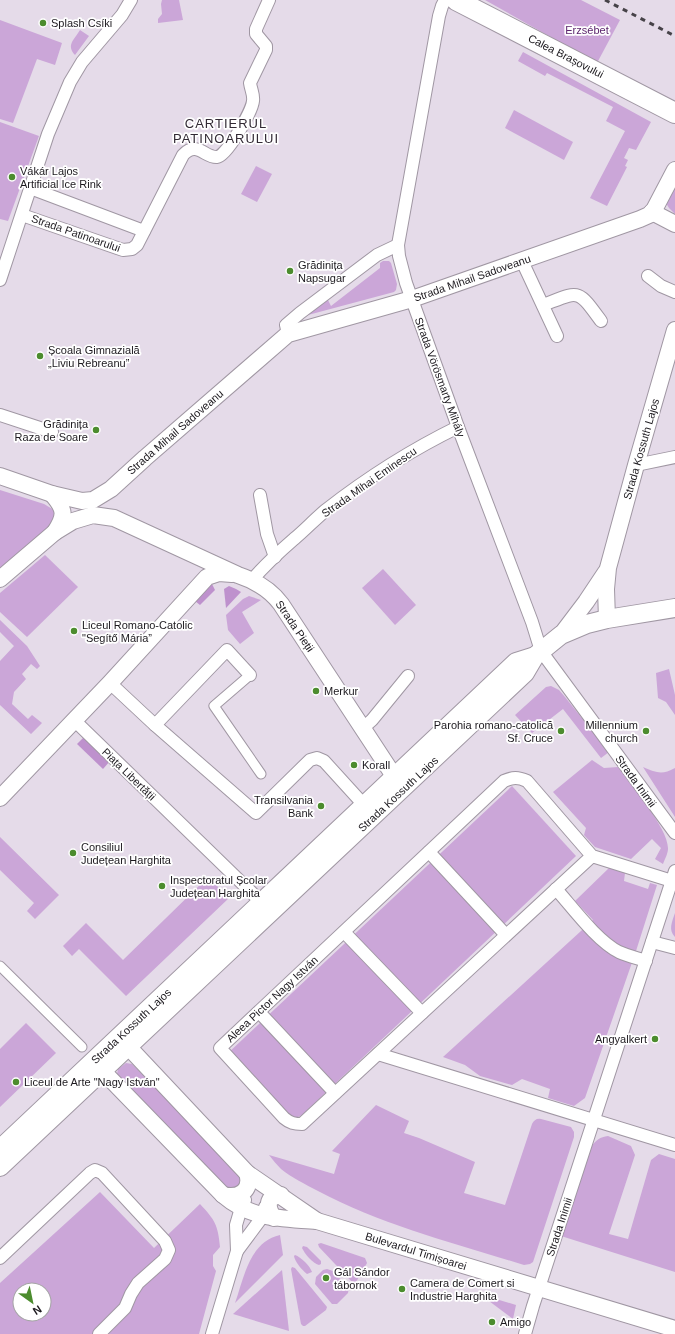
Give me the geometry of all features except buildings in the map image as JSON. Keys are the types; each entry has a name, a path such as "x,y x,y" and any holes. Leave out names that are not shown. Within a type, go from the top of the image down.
{"main road":[{"name":"Calea Brașovului","path":"456,0 675,113"},
{"path":"607,619 675,608"},
{"name":"Strada Kossuth Lajos","path":"124,1042 261,902 516,662 538,653 561,635 587,624 607,619"},
{"name":"Strada Kossuth Lajos","path":"0,1149 98,1066 255,928 526,673 538,653"},
{"name":"Strada Kossuth Lajos","path":"0,1167 98,1066"}],"street":[{"name":"Strada Patinoarului","path":"0,280 48,134 70,82 82,62 122,15 131,0"},
{"name":"Strada Patinoarului","path":"22,215 123,250 134,248 144,232 181,158 185,153 195,149 214,157 222,156 231,145 252,108 254,96 250,88 250,83 266,50 266,46 256,34 256,29 269,0"},
{"name":"Strada Vörösmarty Mihály","path":"445,0 439,16 398,245 399,256 406,283 458,427 532,622 538,653"},
{"path":"675,170 652,212 675,224"},
{"path":"30,188 144,232"},
{"name":"Strada Mihail Sadoveanu","path":"0,476 52,494 76,500 88,501 98,498 111,489 158,446 288,334 412,299 624,225 649,215 652,212"},
{"name":"Strada Mihail Sadoveanu","path":"288,334 286,325 300,313 377,255 398,245"},
{"path":"522,261 557,336"},
{"path":"648,276 661,286 675,292"},
{"path":"543,305 572,294 578,295 586,300 602,321"},
{"name":"Strada Kossuth Lajos","path":"607,619 606,589 608,568 675,330"},
{"path":"0,415 52,432"},
{"name":"Strada Mihai Eminescu","path":"245,577 275,556 323,513 366,481 425,444 458,427"},
{"path":"636,465 675,457"},
{"path":"111,489 107,505 109,513 114,518"},
{"path":"0,580 55,532 62,521 63,515 61,506 52,494"},
{"path":"260,495 267,534 275,556"},
{"name":"Strada Pieții","path":"55,532 78,518 100,515 114,518 245,577 269,591 281,604 394,776"},
{"path":"195,555 203,564 207,577"},
{"name":"Strada Kossuth Lajos","path":"561,635 586,602 608,568"},
{"path":"0,798 110,683 207,577 218,573 245,577"},
{"path":"155,725 227,650 250,675 214,706 261,774"},
{"name":"Strada Inimii","path":"538,653 675,833"},
{"path":"363,728 372,720 408,676"},
{"path":"110,683 155,725 256,813 310,760 317,758 324,761 364,804"},
{"name":"Piața Libertății","path":"74,720 261,902"},
{"name":"Aleea Pictor Nagy István","path":"511,778 519,778 527,781 592,856 302,1124 289,1122 220,1048 428,852 504,781 511,778"},
{"path":"428,852 506,936"},
{"path":"592,856 673,876"},
{"name":"Strada Inimii","path":"524,1334 673,876"},
{"path":"556,889 592,929 611,946 619,951 646,960"},
{"path":"255,928 261,902"},
{"path":"344,932 422,1013"},
{"path":"652,942 675,948"},
{"path":"0,966 82,1047"},
{"path":"259,1012 335,1093"},
{"name":"Bulevardul Timișoarei","path":"124,1042 247,1173 317,1221"},
{"path":"378,1054 675,1146"},
{"name":"Bulevardul Timișoarei","path":"98,1066 223,1195 240,1208 269,1217 317,1221 675,1329"},
{"path":"0,1258 90,1173 95,1170 102,1173 165,1240 169,1250 165,1259 136,1287 126,1308 99,1334"},
{"path":"223,1195 229,1197 236,1196 244,1191 249,1183 247,1173"},
{"path":"212,1334 236,1251 236,1225 240,1208 248,1195 259,1185 264,1184 268,1195 269,1217"},
{"path":"223,1195 232,1211 236,1225"},
{"path":"236,1251 269,1217 269,1203 272,1198 281,1195"}],"green space":[{"path":"162,0 179,0 183,20 158,23 158,19 162,14"},
{"name":"Erzsébet","path":"485,0 581,0 620,20 597,63"},
{"path":"0,20 62,43 55,65 37,59 13,123 0,119"},
{"path":"80,30 89,36 75,55 72,51 71,45"},
{"path":"523,52 651,122 636,150 629,148 624,158 628,160 625,166 627,167 607,206 590,198 625,131 606,121 613,107 547,73 545,76 518,61"},
{"path":"514,110 573,142 564,160 505,128"},
{"name":"Vákár Lajos Artificial Ice Rink","path":"0,122 39,136 8,221 0,219"},
{"path":"256,166 272,174 257,202 241,194"},
{"path":"675,177 675,214 666,203"},
{"path":"383,261 389,261 391,263 397,284 394,292 308,315 328,300 331,306 380,268 380,263"},
{"path":"0,490 44,504 54,510 57,516 56,521 0,569"},
{"path":"45,555 78,587 27,637 0,612 0,593"},
{"path":"383,569 416,605 395,625 362,588"},
{"path":"249,596 261,600 242,612 254,633 240,644 228,630 226,615 243,599"},
{"path":"0,620 27,646 40,666 37,669 31,664 22,674 26,679 14,692 12,704 28,719 32,715 42,723 31,734 0,705 0,661 14,646 0,632"},
{"path":"669,669 675,695 675,715 666,702 658,698 656,673"},
{"path":"551,686 559,690 609,752 601,758 563,709 532,733 515,715 546,687"},
{"path":"592,760 604,768 618,767 648,807 667,840 668,851 663,864 655,859 661,848 652,839 631,859 595,847 584,835 586,828 553,792"},
{"path":"643,767 659,772 666,772 675,768 675,817"},
{"path":"512,786 576,856 302,1115 296,1118 288,1117 226,1055"},
{"path":"0,837 59,895 35,919 27,911 34,903 0,870"},
{"path":"610,867 625,873 624,881 648,889 650,883 657,885 636,951 585,1098 574,1106 548,1098 550,1089 522,1079 512,1085 480,1076 465,1065 443,1057 593,920 575,901"},
{"path":"208,877 229,898 126,996 79,949 72,956 63,946 86,923 123,960"},
{"path":"675,913 675,937 671,929"},
{"name":"Liceul de Arte \"Nagy István\"","path":"26,1023 56,1053 0,1107 0,1049"},
{"path":"126,1063 132,1064 237,1171 241,1176 240,1189 227,1188 118,1077 118,1069"},
{"path":"376,1105 409,1121 404,1133 475,1162 464,1193 505,1205 534,1121 540,1119 571,1127 574,1132 574,1137 533,1262 524,1265 393,1224 367,1214 294,1178 281,1169 269,1155 334,1174 340,1154 332,1151"},
{"path":"608,1136 631,1146 635,1155 609,1234 628,1239 651,1160 659,1154 675,1159 675,1272 561,1236 591,1147 598,1139"},
{"path":"100,1192 154,1248 200,1204 215,1223 220,1247 213,1255 213,1266 216,1271 199,1334 0,1334 0,1283"},
{"path":"280,1235 283,1255 235,1303 249,1262 261,1245"},
{"path":"321,1243 365,1258 367,1263 356,1282 352,1282 319,1247 318,1244"},
{"path":"303,1246 307,1247 321,1261 321,1264 316,1264 309,1258 302,1248"},
{"path":"295,1255 305,1262 312,1272 307,1274 299,1266 294,1256"},
{"path":"292,1267 295,1268 327,1307 326,1310 305,1326 301,1324 291,1269"},
{"path":"327,1269 333,1271 349,1288 348,1293 337,1304 332,1304 315,1284 316,1277 323,1270"},
{"path":"282,1270 289,1331 233,1314"},
{"path":"486,1296 516,1305 513,1319 485,1298"}],"shaded area":[{"path":"212,584 215,590 200,605 195,601"},
{"path":"229,586 241,592 226,608 224,589"},
{"path":"84,737 110,761 103,769 77,744"}],"railway":[{"path":"605,0 675,36"}],"place":[{"name":"Splash Csíki","path":"43,23"},
{"name":"Vákár Lajos Artificial Ice Rink","path":"12,177"},
{"name":"Grădinița Napsugar","path":"290,271"},
{"name":"Școala Gimnazială „Liviu Rebreanu”","path":"40,356"},
{"name":"Grădinița Raza de Soare","path":"96,430"},
{"name":"Liceul Romano-Catolic \"Segítő Mária”","path":"74,631"},
{"name":"Merkur","path":"316,691"},
{"name":"Parohia romano-catolică Sf. Cruce","path":"561,731"},
{"name":"Millennium church","path":"646,731"},
{"name":"Korall","path":"354,765"},
{"name":"Transilvania Bank","path":"321,806"},
{"name":"Consiliul Județean Harghita","path":"73,853"},
{"name":"Inspectoratul Școlar Județean Harghita","path":"162,886"},
{"name":"Angyalkert","path":"655,1039"},
{"name":"Liceul de Arte \"Nagy István\"","path":"16,1082"},
{"name":"Gál Sándor tábornok","path":"326,1278"},
{"name":"Camera de Comert si Industrie Harghita","path":"402,1289"},
{"name":"Amigo","path":"492,1322"}],"district":[{"name":"CARTIERUL PATINOARULUI","path":"226,130"}]}
